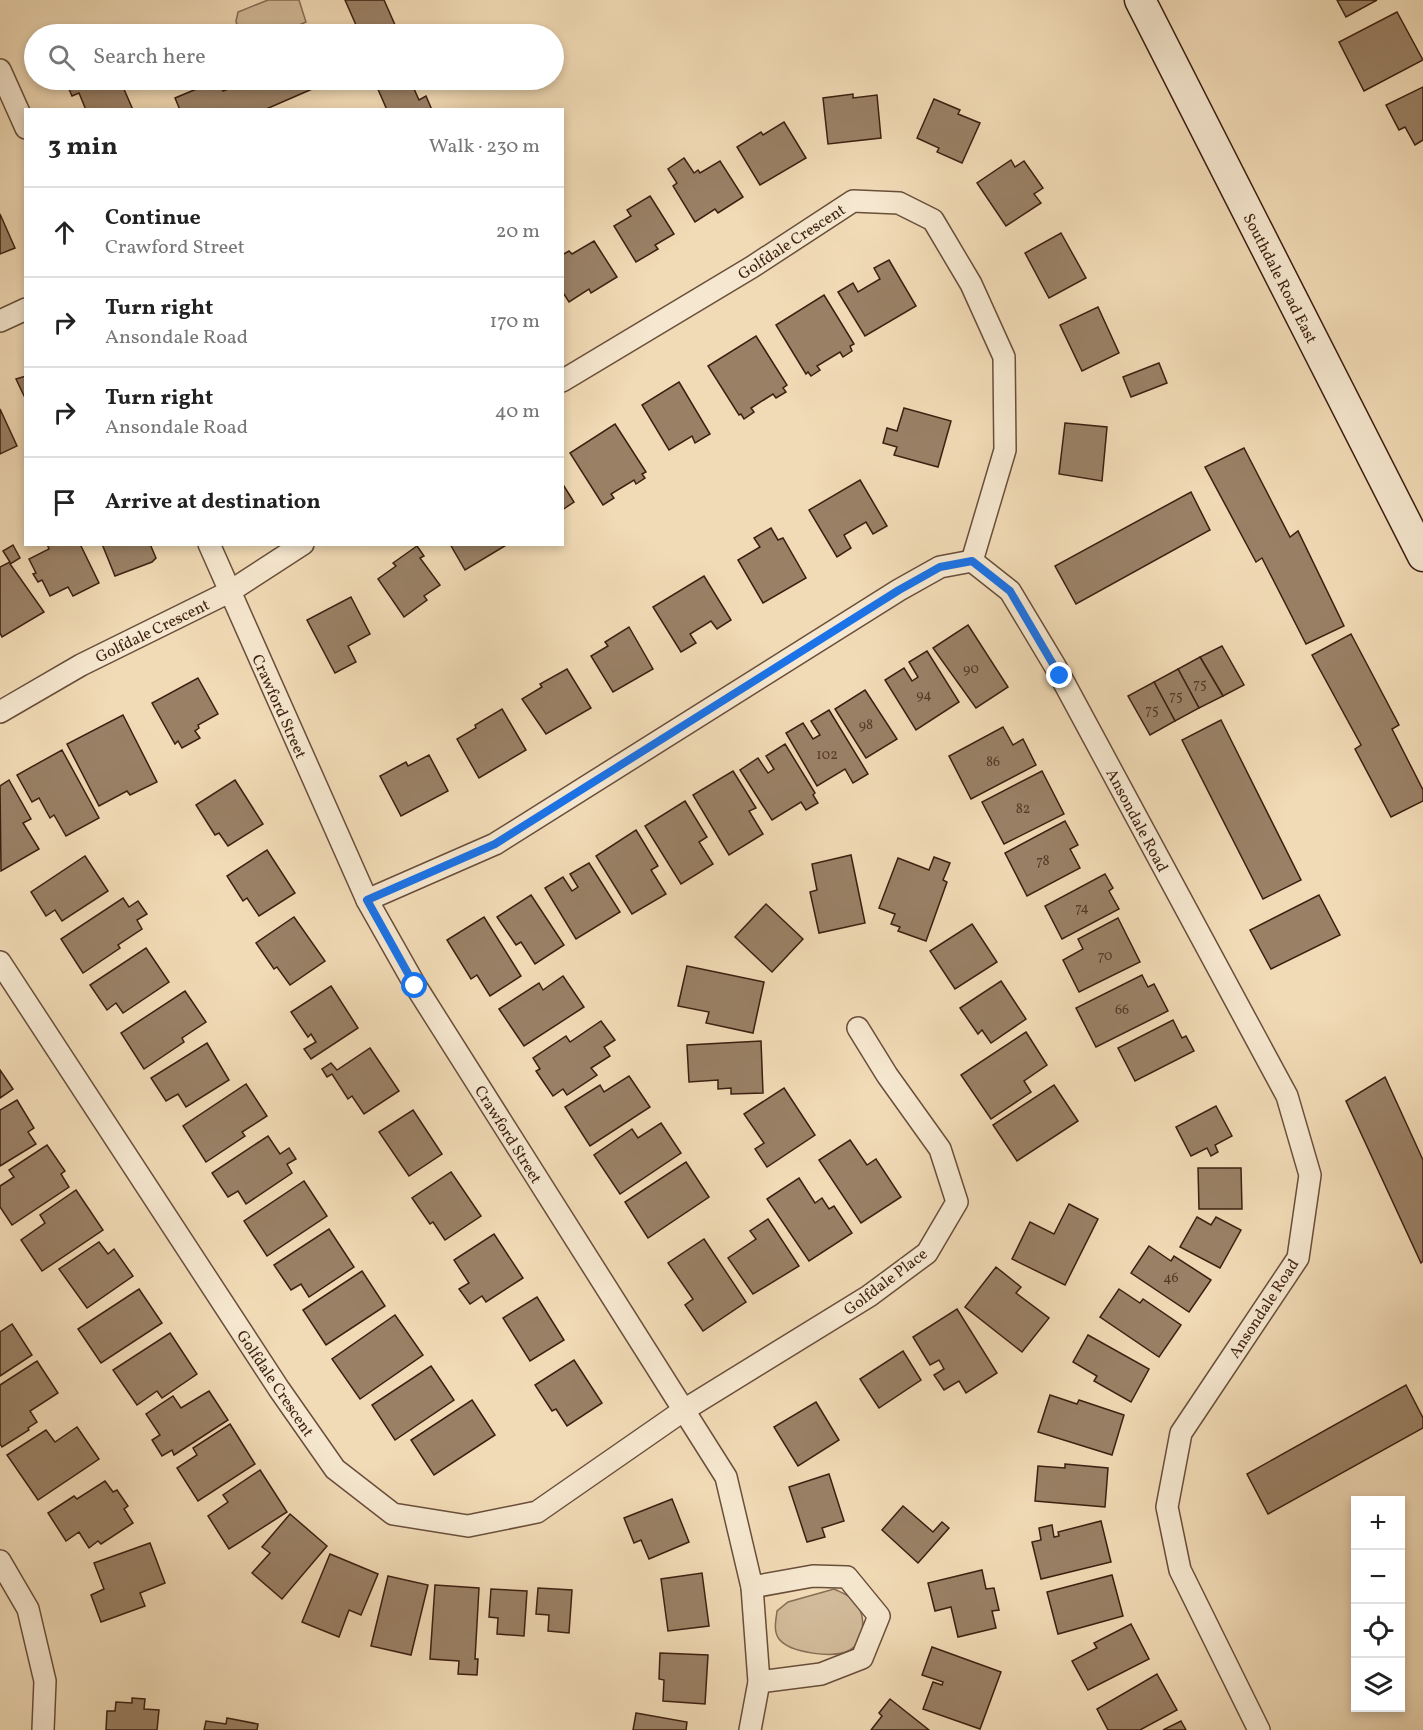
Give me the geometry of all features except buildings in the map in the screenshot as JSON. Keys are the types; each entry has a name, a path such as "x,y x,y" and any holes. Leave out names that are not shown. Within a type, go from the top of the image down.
{"main road":[{"name":"Southdale Road East","path":"1140,0 1423,556"}],"street":[{"path":"0,70 24,124"},
{"name":"Golfdale Crescent","path":"564,380 753,267 853,201 899,203 933,220 971,284 1004,357 1005,450 972,561"},
{"path":"0,321 24,310"},
{"name":"Crawford Street","path":"210,546 367,900 415,986 726,1477 752,1587 759,1682 750,1730"},
{"name":"Golfdale Crescent","path":"0,712 81,664 229,592 300,546"},
{"path":"367,900 495,844 899,590 940,567 972,561"},
{"name":"Ansondale Road","path":"972,561 1010,591 1055,666 1287,1096 1310,1175 1298,1258 1181,1433 1167,1507 1180,1570 1259,1730"},
{"name":"Golfdale Crescent","path":"0,962 272,1379 335,1469 393,1514 468,1526 537,1512 684,1410"},
{"name":"Golfdale Place","path":"684,1410 869,1296 927,1253 957,1202 940,1149 887,1075 858,1028"},
{"path":"0,1561 28,1609 45,1681 43,1730"},
{"path":"752,1587 813,1576 846,1577 879,1616 862,1658 821,1674 759,1682"}],"shaded area":[{"path":"268,0 299,0 306,22 301,24 237,24 238,12"},
{"path":"834,1589 852,1599 860,1610 863,1622 859,1641 855,1646 843,1653 823,1654 792,1648 779,1639 775,1629 777,1611 788,1602"}],"route":[{"path":"415,986 367,900 495,844 899,590 940,567 972,561 1010,591 1060,676"}]}
